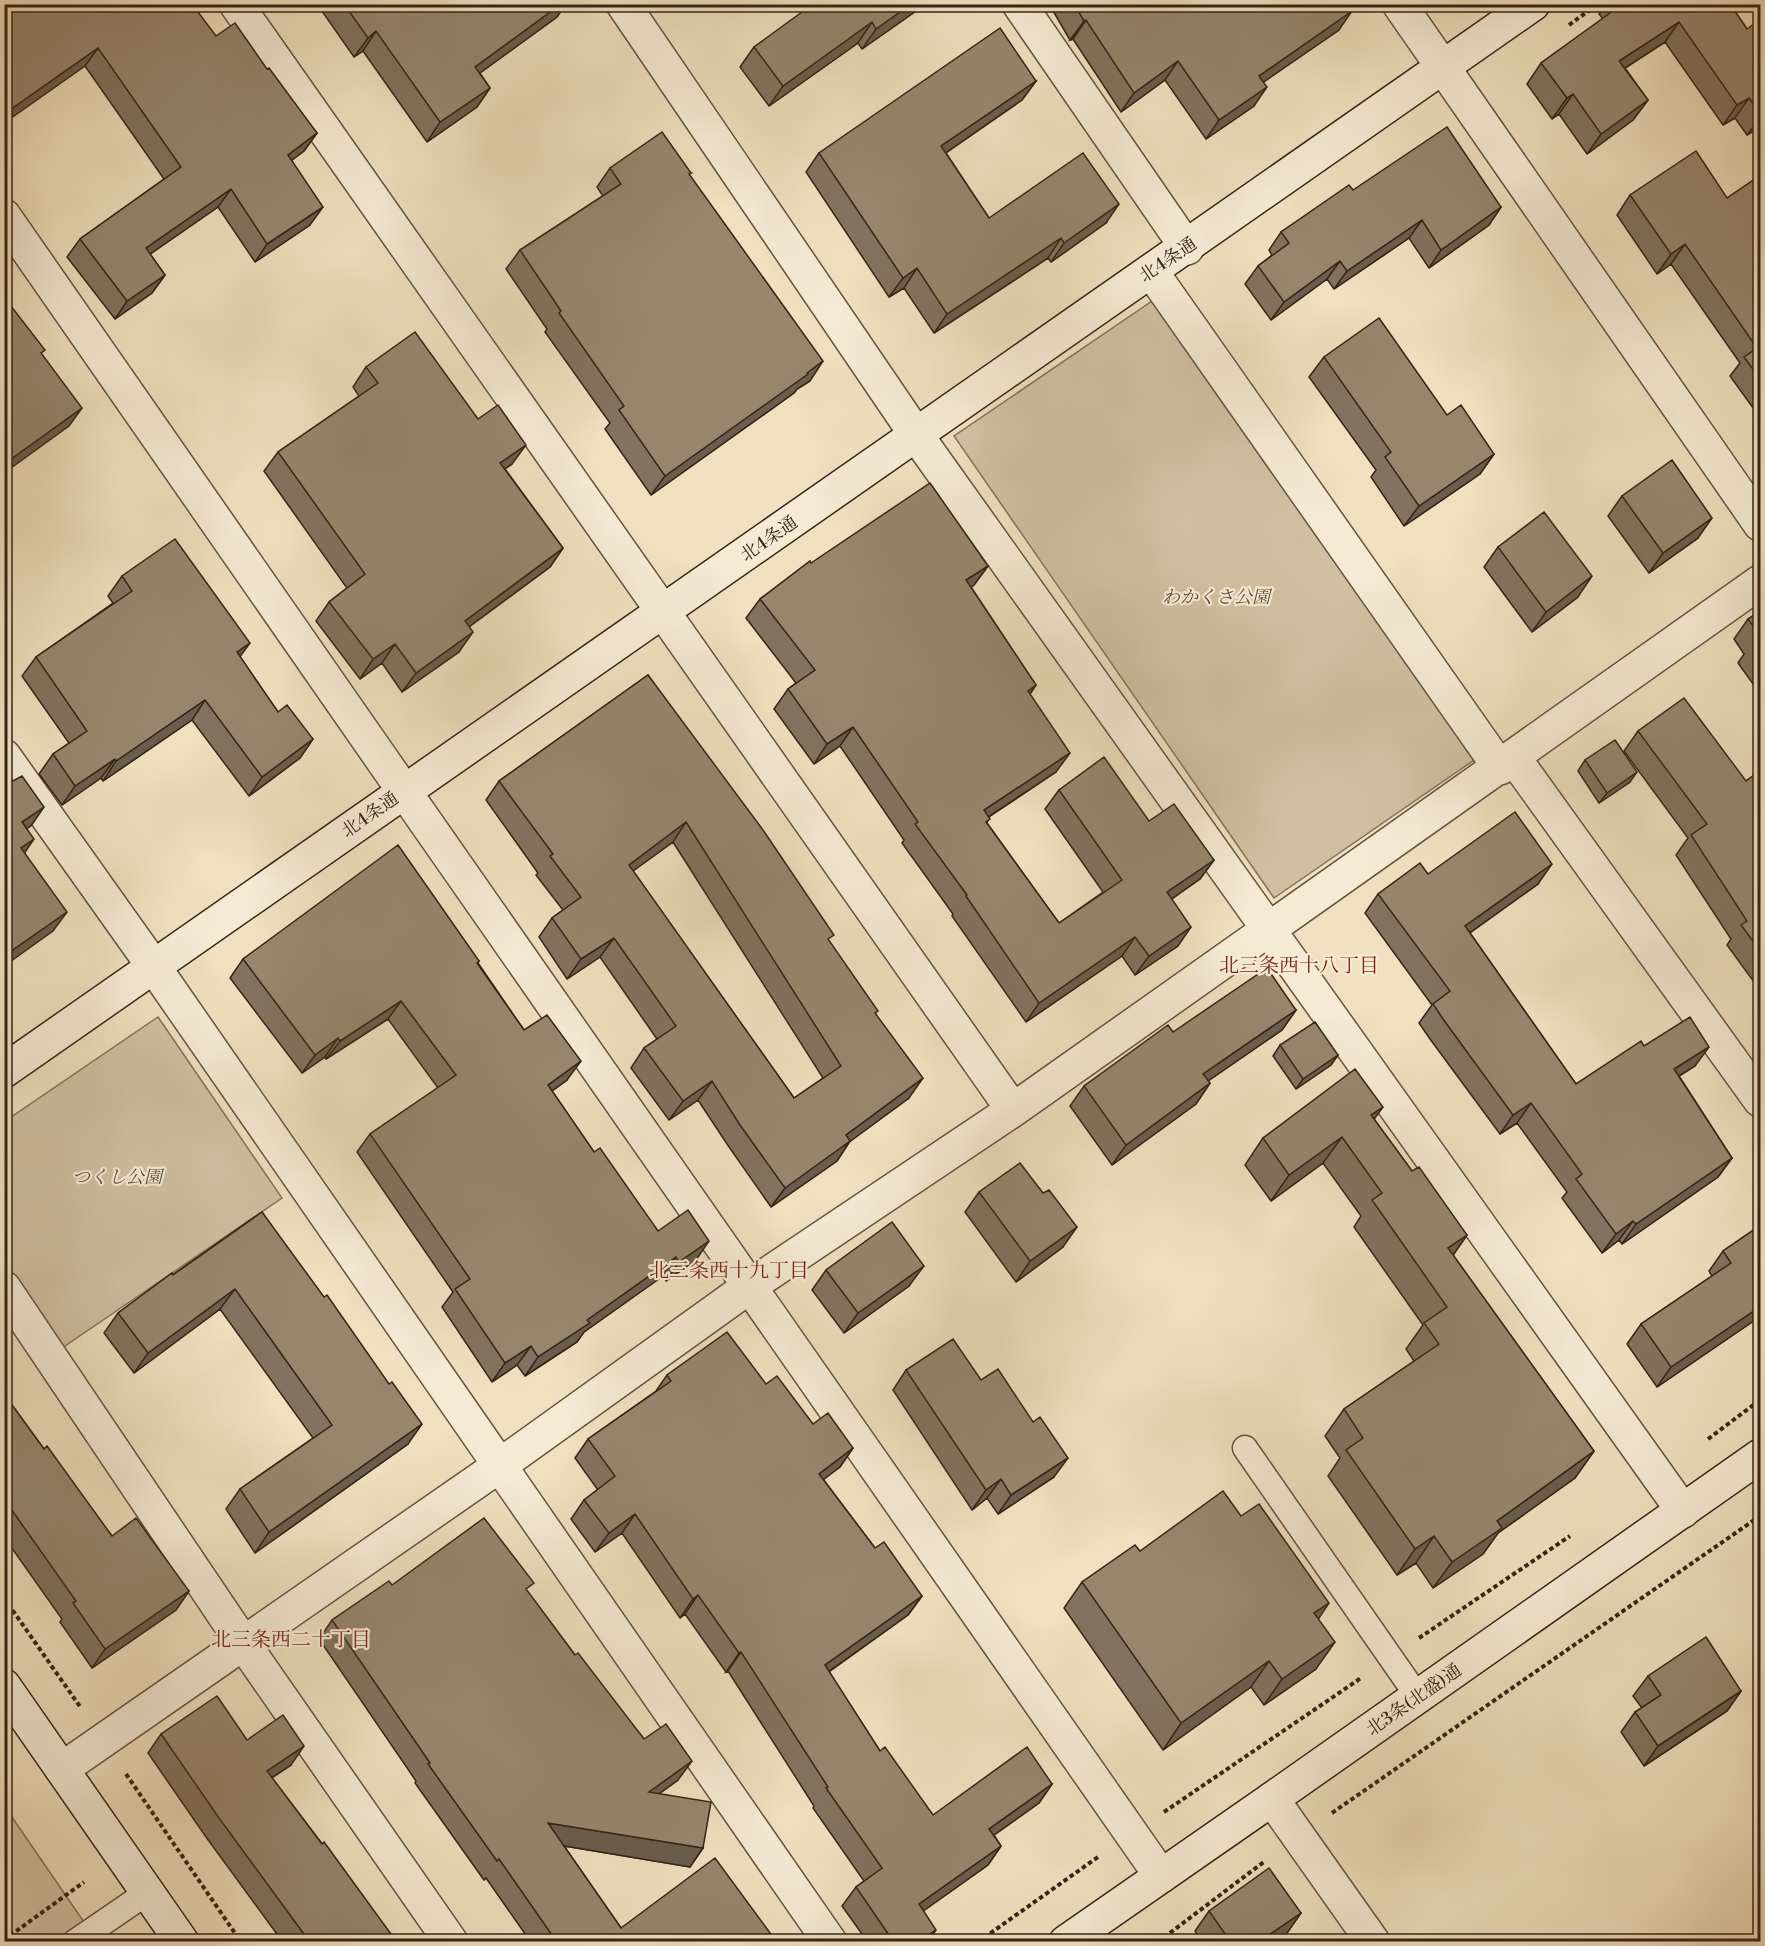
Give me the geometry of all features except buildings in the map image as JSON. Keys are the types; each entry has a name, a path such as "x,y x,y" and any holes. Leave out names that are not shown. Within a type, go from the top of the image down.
{"street":[{"path":"236,4 1013,1110"},
{"path":"622,4 917,435 1683,1511"},
{"path":"1019,4 1186,248"},
{"path":"1399,4 1761,524"},
{"name":"北4条通","path":"4,1071 1533,4"},
{"path":"4,216 1161,1876"},
{"path":"1151,271 1507,763 1761,1100"},
{"path":"62,1769 500,1466 750,1286 1013,1110 1761,582"},
{"path":"4,756 154,967 830,1941"},
{"path":"4,1288 243,1643 452,1941"},
{"name":"北3条(北盛)通","path":"1066,1941 1761,1456"},
{"path":"4,1686 182,1941"},
{"path":"1272,1799 1373,1941"}],"lane":[{"path":"1245,1448 1418,1697"},
{"path":"75,1941 148,1892"}],"path":[{"path":"1158,1941 1298,1837 1761,1516"},
{"path":"4,1940 84,1882"}],"green space":[{"name":"わかくさ公園","path":"1158,297 1477,758 1274,898 954,436"},
{"name":"つくし公園","path":"158,1017 282,1198 62,1348 5,1265 4,1122"},
{"path":"5,1807 97,1941 5,1941"}],"district":[{"name":"北三条西十八丁目","path":"1299,966"},
{"name":"北三条西十九丁目","path":"729,1271"},
{"name":"北三条西二十丁目","path":"291,1640"}]}
